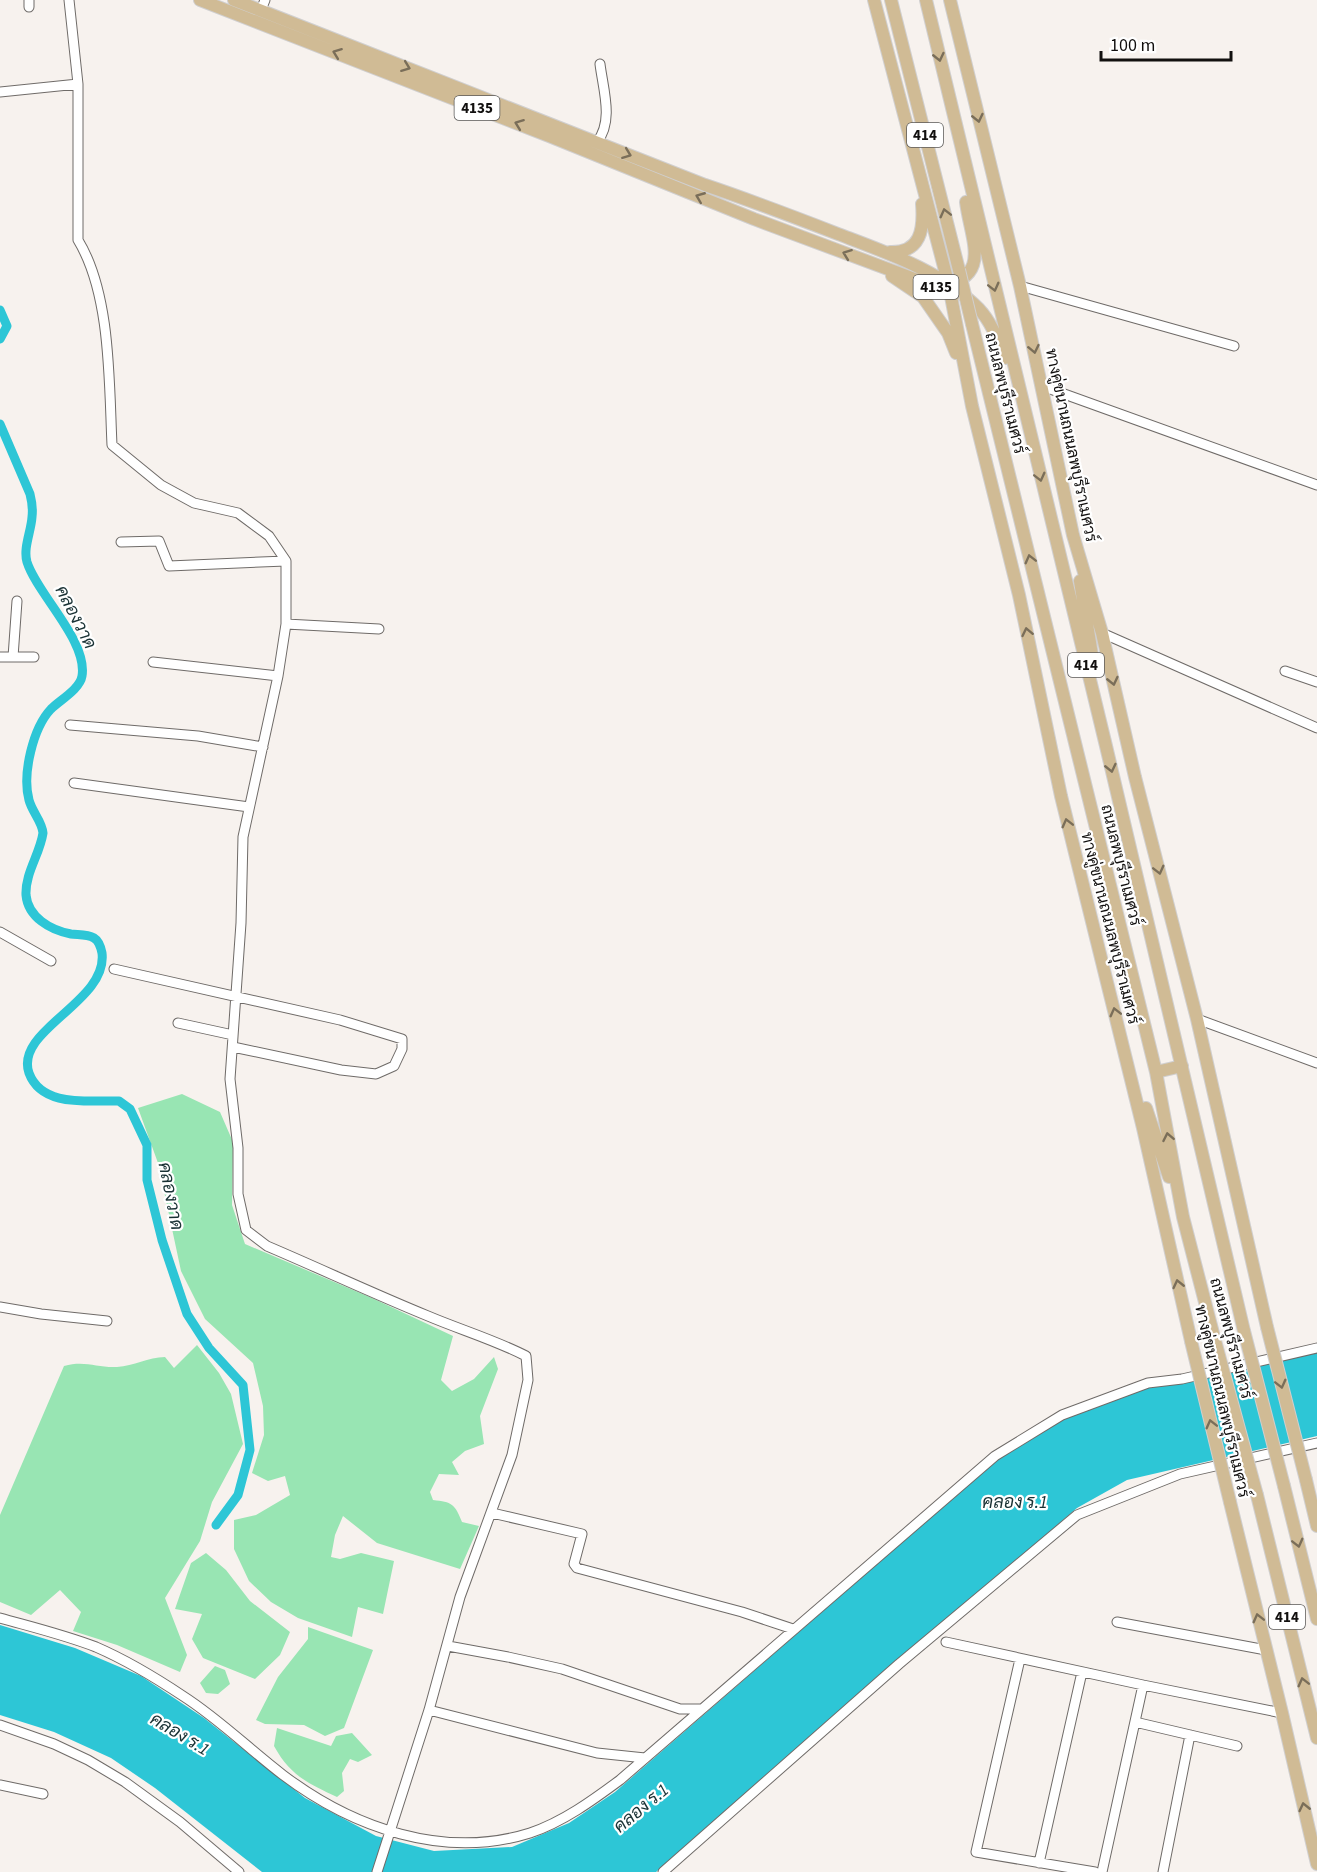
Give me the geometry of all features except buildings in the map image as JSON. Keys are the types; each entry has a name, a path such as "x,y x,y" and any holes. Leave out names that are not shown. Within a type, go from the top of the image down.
{"main road":[{"name":"4135","path":"200,0 879,267 936,287 949,286 964,278 973,268 976,257 954,120"},
{"name":"4135","path":"234,0 263,5 597,142 901,258 960,292 981,311 992,326 1017,380"},
{"name":"ทางคู่ขนานถนนลพบุรีราเมศวร์","path":"874,0 949,286 972,406 1019,595 1060,796 1122,1038 1191,1341 1317,1864"},
{"name":"ถนนลพบุรีราเมศวร์","path":"891,0 1156,1072 1183,1217 1257,1495 1317,1738"},
{"name":"ถนนลพบุรีราเมศวร์","path":"926,0 1244,1331 1317,1619"},
{"name":"ทางคู่ขนานถนนลพบุรีราเมศวร์","path":"950,0 1020,286 1073,535 1102,633 1135,777 1197,1019 1267,1328 1317,1526"},
{"path":"883,251 902,252 912,248 923,229 920,174"},
{"path":"879,267 923,297 937,314 948,333 972,406"},
{"path":"1073,535 1106,746"},
{"path":"1122,1038 1183,1217"},
{"path":"1156,1072 1182,1066"}],"street":[{"path":"69,0 78,84 78,240 89,258 103,311 112,445 160,485 194,503 238,513 269,536 286,561 286,624 278,676 243,837 241,923 230,1079 238,1148 237,1194 246,1230 267,1246 423,1314 503,1344 526,1356 528,1380 512,1455 460,1597 429,1710 377,1872"},
{"path":"597,142 603,135 607,124 600,64"},
{"path":"0,92 78,84"},
{"path":"1020,286 1234,346"},
{"path":"1042,386 1317,485"},
{"path":"121,542 159,541 169,566 286,561"},
{"path":"13,657 17,601"},
{"path":"286,624 379,629"},
{"path":"1102,633 1317,728"},
{"path":"0,657 34,657"},
{"path":"153,662 278,676"},
{"path":"1285,671 1317,682"},
{"path":"70,725 198,736 263,747"},
{"path":"74,783 249,807"},
{"path":"1,934 51,961"},
{"path":"114,969 340,1020 402,1039 402,1049 394,1066 376,1074 310,1065 233,1047"},
{"path":"1197,1019 1317,1063"},
{"path":"178,1023 233,1035"},
{"path":"0,1306 41,1314 107,1321"},
{"path":"0,1618 43,1629 97,1648 155,1678 208,1712 282,1774 306,1790 337,1808 390,1832 424,1841 449,1843 511,1838 533,1832 588,1804 645,1758 995,1456 1062,1415 1148,1383 1182,1379 1317,1348"},
{"path":"663,1872 883,1677 1077,1515 1180,1474 1317,1443"},
{"path":"492,1513 582,1534 574,1564 577,1568 742,1612 793,1629"},
{"path":"1117,1622 1266,1650"},
{"path":"946,1641 1020,1659 1282,1713"},
{"path":"448,1646 508,1656 562,1669 680,1709 702,1709"},
{"path":"1020,1659 976,1852 1095,1872"},
{"path":"1039,1863 1082,1672"},
{"path":"1102,1872 1143,1685"},
{"path":"429,1710 597,1753 645,1758"},
{"path":"1135,1722 1237,1746"},
{"path":"0,1725 54,1744 88,1760 125,1782 180,1822 239,1872"},
{"path":"1163,1872 1190,1735"},
{"path":"0,1785 43,1794"}],"green space":[{"path":"182,1094 220,1112 233,1142 232,1205 245,1244 372,1298 453,1336 441,1380 452,1391 474,1379 494,1357 498,1369 480,1416 484,1444 465,1451 452,1462 459,1475 439,1474 430,1492 433,1500 452,1505 462,1522 479,1526 460,1569 377,1543 343,1516 335,1535 331,1557 340,1559 361,1553 394,1561 383,1614 358,1607 352,1637 298,1618 271,1602 249,1581 234,1549 234,1520 256,1515 290,1495 285,1476 268,1481 252,1473 264,1435 263,1406 253,1363 205,1319 181,1271 158,1163 138,1108"},
{"path":"197,1345 219,1373 231,1394 243,1444 212,1502 200,1541 165,1598 187,1655 180,1672 117,1645 73,1631 81,1612 60,1590 31,1615 0,1602 0,1515 64,1366 85,1364 117,1367 165,1357 174,1368"},
{"path":"206,1553 226,1570 250,1601 290,1632 280,1655 255,1679 203,1658 192,1639 202,1614 175,1609 191,1563"},
{"path":"308,1627 373,1650 344,1728 325,1736 304,1725 265,1724 256,1720 278,1677 308,1639"},
{"path":"215,1666 225,1670 230,1684 218,1694 206,1693 200,1683"},
{"path":"277,1728 331,1746 336,1736 352,1733 372,1755 358,1762 350,1759 342,1773 344,1791 337,1797 300,1777 286,1764 274,1746"}],"water":[{"name":"คลอง ร.1","path":"1317,1350 1317,1436 1127,1480 1077,1508 656,1872 262,1872 155,1788 111,1758 54,1732 0,1715 0,1625 75,1648 141,1676 204,1718 305,1798 376,1836 434,1851 512,1847 569,1823 615,1792 1000,1457 1064,1418 1144,1387"}],"waterway":[{"name":"คลองวาด","path":"0,310 7,326 0,339"},
{"name":"คลองวาด","path":"0,424 30,494 32,514 27,562 32,575 70,633 82,662 82,676 78,685 51,709 34,739 28,765 27,789 30,804 41,824 43,833 30,871 26,895 31,910 41,921 63,932 94,938 102,953 100,970 91,986 35,1043 28,1058 29,1073 35,1084 44,1092 55,1097 81,1101 119,1101 130,1109 147,1145 147,1180 162,1240 187,1314 209,1348 243,1385 250,1450 238,1495 216,1525"}]}
